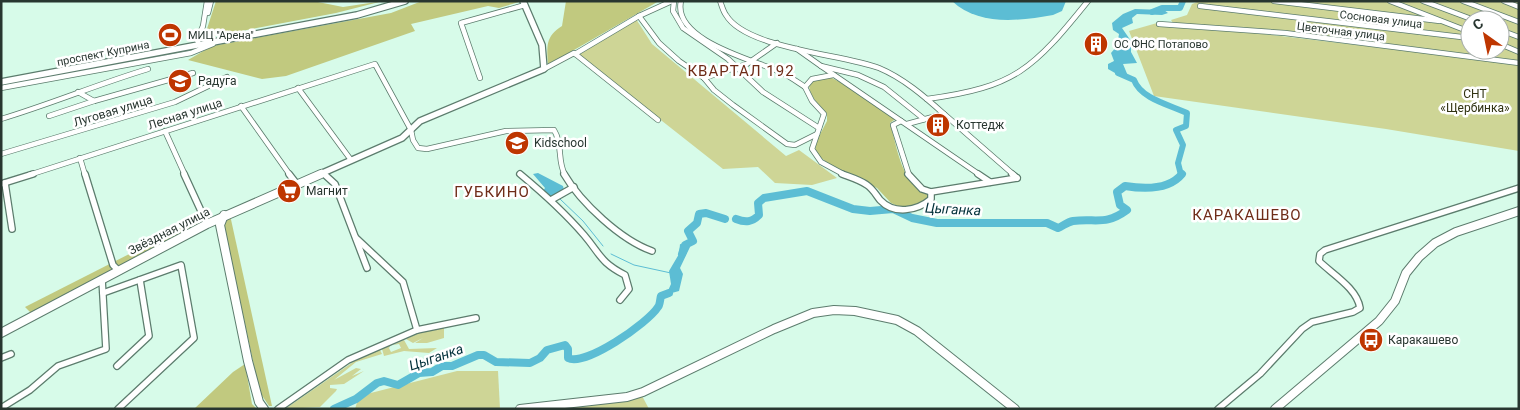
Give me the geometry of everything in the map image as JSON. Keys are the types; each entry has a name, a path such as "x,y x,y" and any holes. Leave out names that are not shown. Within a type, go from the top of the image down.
{"street":[{"path":"1,88 199,47 197,40 203,26 206,1"},
{"path":"205,14 208,13 211,1"},
{"name":"проспект Куприна","path":"326,21 395,1"},
{"name":"проспект Куприна","path":"1,82 199,47 226,39 367,13 405,1"},
{"path":"224,216 402,138 420,122 431,116 544,69 575,54 639,16 673,1 673,9 685,30 738,68 755,86 818,131"},
{"path":"681,1 679,9 696,34 714,46 775,70 806,87 812,101 824,114 812,149 814,154 838,172 873,188 884,203 908,210 919,208 931,199 931,192"},
{"path":"720,1 725,16 738,28 777,43 878,68 911,86 1017,178 931,192 919,189 910,180 893,125 901,120"},
{"path":"927,99 964,94 1009,79 1029,66 1043,53 1088,1"},
{"path":"1274,1 1440,21"},
{"path":"1390,1 1460,28"},
{"path":"1423,1 1460,15"},
{"path":"1463,1 1519,22"},
{"path":"1504,1 1519,7"},
{"path":"480,78 461,23 524,3 542,45 544,69"},
{"name":"Сосновая улица","path":"1200,6 1460,37"},
{"path":"639,16 659,43 704,78 714,90 733,106 787,144 795,145 818,131"},
{"name":"Цветочная улица","path":"1159,24 1276,32 1519,63"},
{"path":"704,78 751,62 777,43"},
{"path":"794,47 990,182"},
{"path":"807,56 814,52"},
{"path":"575,54 658,120"},
{"name":"Лесная улица","path":"3,184 165,130 375,64 411,130"},
{"path":"821,66 870,79 884,87 924,119"},
{"path":"1,119 148,69"},
{"path":"49,116 193,73"},
{"path":"806,87 812,78 833,75"},
{"name":"Луговая улица","path":"1,154 175,102 227,77"},
{"path":"298,88 352,160"},
{"path":"78,92 94,101"},
{"path":"241,106 296,183"},
{"path":"907,124 944,114"},
{"path":"165,130 206,224 220,224"},
{"path":"411,130 413,140 418,148 426,149 495,134 530,130 554,130 558,134 561,168 574,187 610,226 645,250 652,251"},
{"path":"402,138 413,140"},
{"path":"80,158 112,264 118,270"},
{"path":"322,172 335,184 367,268"},
{"path":"520,174 551,200 585,236 606,265 625,275 629,289 620,300"},
{"path":"3,184 12,229"},
{"path":"551,200 574,187"},
{"path":"1218,409 1260,374 1307,326 1326,317 1354,312 1360,308 1360,303 1355,293 1330,273 1319,261 1320,254 1325,250 1519,188"},
{"path":"1275,409 1379,321 1395,301 1410,268 1419,256 1435,243 1456,232 1519,211"},
{"name":"Звёздная улица","path":"1,333 224,216"},
{"name":"Звёздная улица","path":"224,216 220,224 248,361 259,402 264,409"},
{"path":"356,238 403,282 417,330"},
{"path":"103,293 181,265 194,338 118,409"},
{"path":"1,408 30,390 58,366 106,349 102,279"},
{"path":"117,366 150,336 140,280"},
{"path":"520,409 627,397 643,392 774,329 813,313 834,310 877,314 903,324 938,347 1015,409"},
{"path":"278,409 348,360 417,330 476,318"},
{"path":"1,358 11,354"}],"green space":[{"path":"216,1 313,1 343,7 383,1 336,13 204,38"},
{"path":"422,1 519,2 499,8 488,6 411,24 415,31 286,76 262,79 188,60 212,46 391,13"},
{"path":"566,1 659,1 548,65 548,42 552,34 562,26"},
{"name":"СНТ «Щербинка»","path":"1200,1 1519,1 1519,62 1501,60 1510,60 1510,10 1460,10 1460,55 1222,29 1460,57 1460,60 1485,60 1519,64 1519,151 1386,129 1154,96 1129,31 1157,23 1173,23 1171,20 1187,15 1192,4"},
{"path":"636,19 652,44 786,156 799,150 837,178 812,185 775,183 758,167 723,169 577,54"},
{"path":"819,78 832,78 866,96 897,118 890,123 902,165 913,183 920,190 930,195 927,200 915,206 900,207 891,203 877,188 836,170 815,152 816,142 827,121 827,114 809,88 809,83"},
{"path":"230,215 272,406 269,406 261,394 257,380 223,221"},
{"path":"204,216 206,222 33,315 25,307"},
{"path":"444,326 444,338 427,343 415,343 423,338 413,343 406,339 430,328"},
{"path":"404,340 409,349 437,348 429,353 404,351 384,356 382,349 391,345 389,348 391,352 401,348 399,344 393,345"},
{"path":"380,350 382,354 356,362 334,380 356,368 361,369 352,376 364,371 344,384 330,385 330,388 337,389 320,407 285,409 356,360"},
{"path":"245,364 252,404 257,409 194,409 233,372"},
{"path":"457,371 498,371 500,409 355,409 359,396"},
{"path":"640,392 649,409 531,409"}],"water":[{"path":"952,1 1066,1 1062,11 1053,15 1027,19 1000,20 974,15"},
{"path":"1135,9 1164,10 1168,13 1162,15 1137,14 1132,18 1133,23 1122,28 1131,41 1131,52 1137,63 1123,64 1128,76 1122,77 1108,69 1108,64 1114,61 1111,53 1117,46 1119,34 1113,30 1112,23 1123,14"},
{"path":"538,173 563,186 564,190 551,197 543,191 545,188 533,174"},
{"path":"680,244 690,247 680,268 683,274 679,291 661,296 667,293 671,284 669,271 679,254"}],"waterway":[{"name":"Цыганка","path":"1152,12 1162,8 1180,8 1183,1"},
{"name":"Цыганка","path":"1118,73 1134,80 1138,87 1149,97 1187,113 1186,126 1176,130 1183,145 1178,163 1181,175"},
{"name":"Цыганка","path":"736,219 749,221 759,215 758,203 764,198 807,191 853,209 870,211 893,209 912,218 937,223 1047,223 1058,228 1073,221 1113,218 1127,210 1120,205 1117,192 1125,186 1140,188 1163,186 1181,175"},
{"path":"560,199 583,221 603,246"},
{"name":"Цыганка","path":"682,254 685,245 693,241 688,231 697,223 699,214 706,213 725,219"},
{"path":"611,254 634,265 671,273"},
{"name":"Цыганка","path":"334,409 356,399 377,383 384,381 398,385 419,373 432,372 442,366 452,366 478,355 484,355 496,362 530,363 540,358 547,350 565,345 568,349 568,358 576,359 588,356 630,333 659,306 661,296 669,293"}],"place":[{"name":"МИЦ \"Арена\"","path":"170,35"},
{"name":"ОС ФНС Потапово","path":"1096,44"},
{"name":"Радуга","path":"180,81"},
{"name":"Коттедж","path":"938,125"},
{"name":"Kidschool","path":"517,143"},
{"name":"Магнит","path":"289,191"},
{"name":"Каракашево","path":"1371,340"}],"district":[{"name":"КВАРТАЛ 192","path":"741,71"},
{"name":"ГУБКИНО","path":"492,192"},
{"name":"КАРАКАШЕВО","path":"1247,215"}]}
